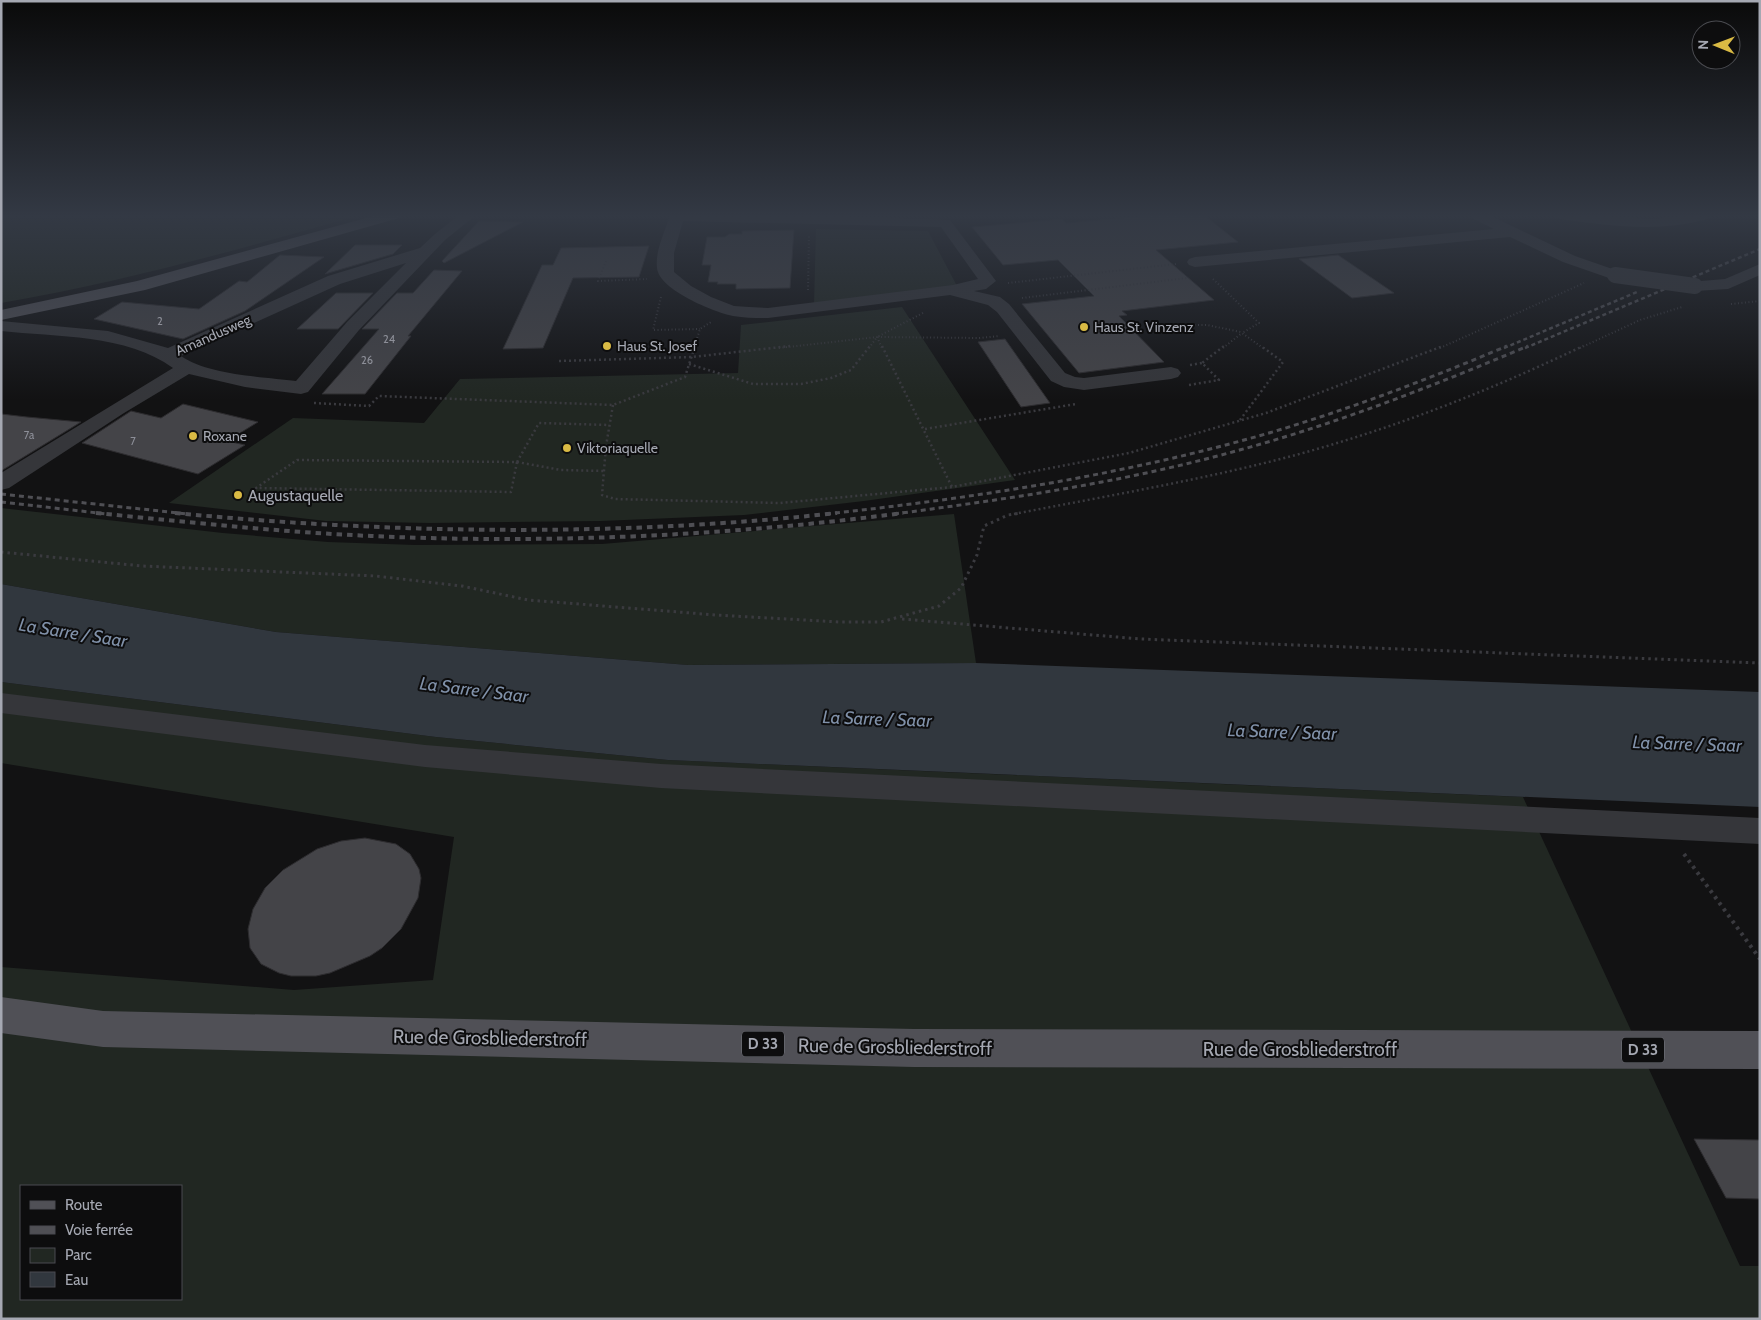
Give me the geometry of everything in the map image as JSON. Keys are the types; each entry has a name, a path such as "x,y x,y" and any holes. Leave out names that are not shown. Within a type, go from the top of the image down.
{"main road":[{"path":"1,315 139,286 173,277"},
{"name":"Rue de Grosbliederstroff","path":"1,1015 104,1029 904,1048 1760,1050"}],"street":[{"name":"Amandusweg","path":"168,355 345,277"},
{"path":"1,326 108,336 131,341 168,355 186,368 245,381 301,388 352,326 401,277"},
{"path":"668,279 728,310 747,313 768,313 957,292 988,281 985,277"},
{"path":"1619,277 1695,286 1728,284 1744,277"},
{"path":"957,292 994,301 1002,308 1058,377 1071,383 1084,384 1171,373"},
{"path":"1,483 186,368"},
{"path":"1,703 425,756 661,776 1664,828 1760,831"}],"path":[{"path":"600,277 598,281 668,279 653,330 700,329 728,310"},
{"path":"808,277 808,308"},
{"path":"988,281 1003,283 1062,277"},
{"path":"994,301 1205,277"},
{"path":"1211,277 1259,323 1242,333"},
{"path":"613,405 609,424 602,495 615,499 780,503 952,487 1129,453 1240,420 1374,374 1457,341 1587,282"},
{"path":"689,364 753,384 801,384 831,378 851,370 877,337 957,292"},
{"path":"1727,304 1760,301"},
{"path":"1,552 142,566 376,576 462,586 528,600 716,615 839,622 882,622 939,606 961,588 977,556 984,526 991,521 1008,515 1162,486 1264,463 1383,429 1452,404 1631,324 1672,308 1691,306"},
{"path":"1163,324 1207,325 1242,333 1284,362 1240,420"},
{"path":"311,403 369,406 379,396 613,405 685,377 700,329"},
{"path":"558,361 692,357 877,337 979,338 1022,334"},
{"path":"877,337 952,487"},
{"path":"604,472 561,470 518,462 297,460 256,488 511,492 518,462 539,423 609,424"},
{"path":"898,618 1141,639 1760,663"},
{"path":"1664,828 1760,958"}],"green space":[{"path":"1,277 128,277 46,295 1,303"},
{"path":"815,277 952,277 957,286 814,304"},
{"path":"902,307 1015,480 744,515 601,521 430,523 326,521 169,503 293,418 424,423 460,379 738,373 741,325"},
{"path":"1,508 223,533 328,542 415,545 602,544 954,514 976,663 688,665 276,632 1,584"},
{"path":"1,682 436,737 668,760 1523,797 1740,1266 1760,1266 1760,1319 1,1319 1,967 294,990 433,980 454,837 1,763"}],"water":[{"name":"La Sarre / Saar","path":"1,584 276,632 688,665 976,663 1760,692 1760,807 668,760 436,737 1,682"}],"building":[{"path":"254,277 295,277 245,311 183,339 94,319 122,302 199,309 239,281 247,282"},
{"path":"428,277 457,277 408,336 411,336 365,394 322,394 379,329 362,329 397,293 413,293"},
{"path":"537,277 639,277 573,278 543,348 503,349"},
{"path":"709,277 791,277 790,288 736,289 736,284 708,282"},
{"name":"Haus St. Vinzenz","path":"1075,277 1187,277 1214,300 1122,311 1127,315 1119,316 1164,362 1079,373 1022,304 1094,296"},
{"path":"1323,277 1370,277 1394,293 1352,298"},
{"path":"336,293 373,293 338,329 297,329"},
{"path":"1005,339 1050,403 1021,407 978,342"},
{"name":"Roxane","path":"183,404 258,422 227,441 245,445 198,474 82,443 131,411 161,418"},
{"path":"1,414 27,417 81,422 1,471"},
{"path":"365,838 396,844 410,854 419,869 421,878 418,898 401,929 382,948 370,956 330,973 316,976 291,976 279,973 261,964 250,948 248,929 253,909 265,888 283,870 317,849 341,841"},
{"path":"1694,1139 1760,1140 1760,1199 1726,1198"}],"railway":[{"path":"1525,348 1694,277"},
{"path":"1504,348 1637,292"},
{"path":"826,514 882,508 1049,483 1104,473 1214,448 1299,424 1359,404 1507,346"},
{"path":"894,514 1066,489 1151,472 1236,451 1310,429 1384,403 1528,346"},
{"path":"1,494 188,514"},
{"path":"1,502 107,514"},
{"path":"96,513 337,534 504,539 638,536 704,532 837,521 903,513"},
{"path":"175,513 340,525 506,530 672,526 837,513"}],"place":[{"name":"Haus St. Vinzenz","path":"1084,327"},
{"name":"Haus St. Josef","path":"607,346"},
{"name":"Roxane","path":"193,436"},
{"name":"Viktoriaquelle","path":"567,448"},
{"name":"Augustaquelle","path":"238,495"}]}
